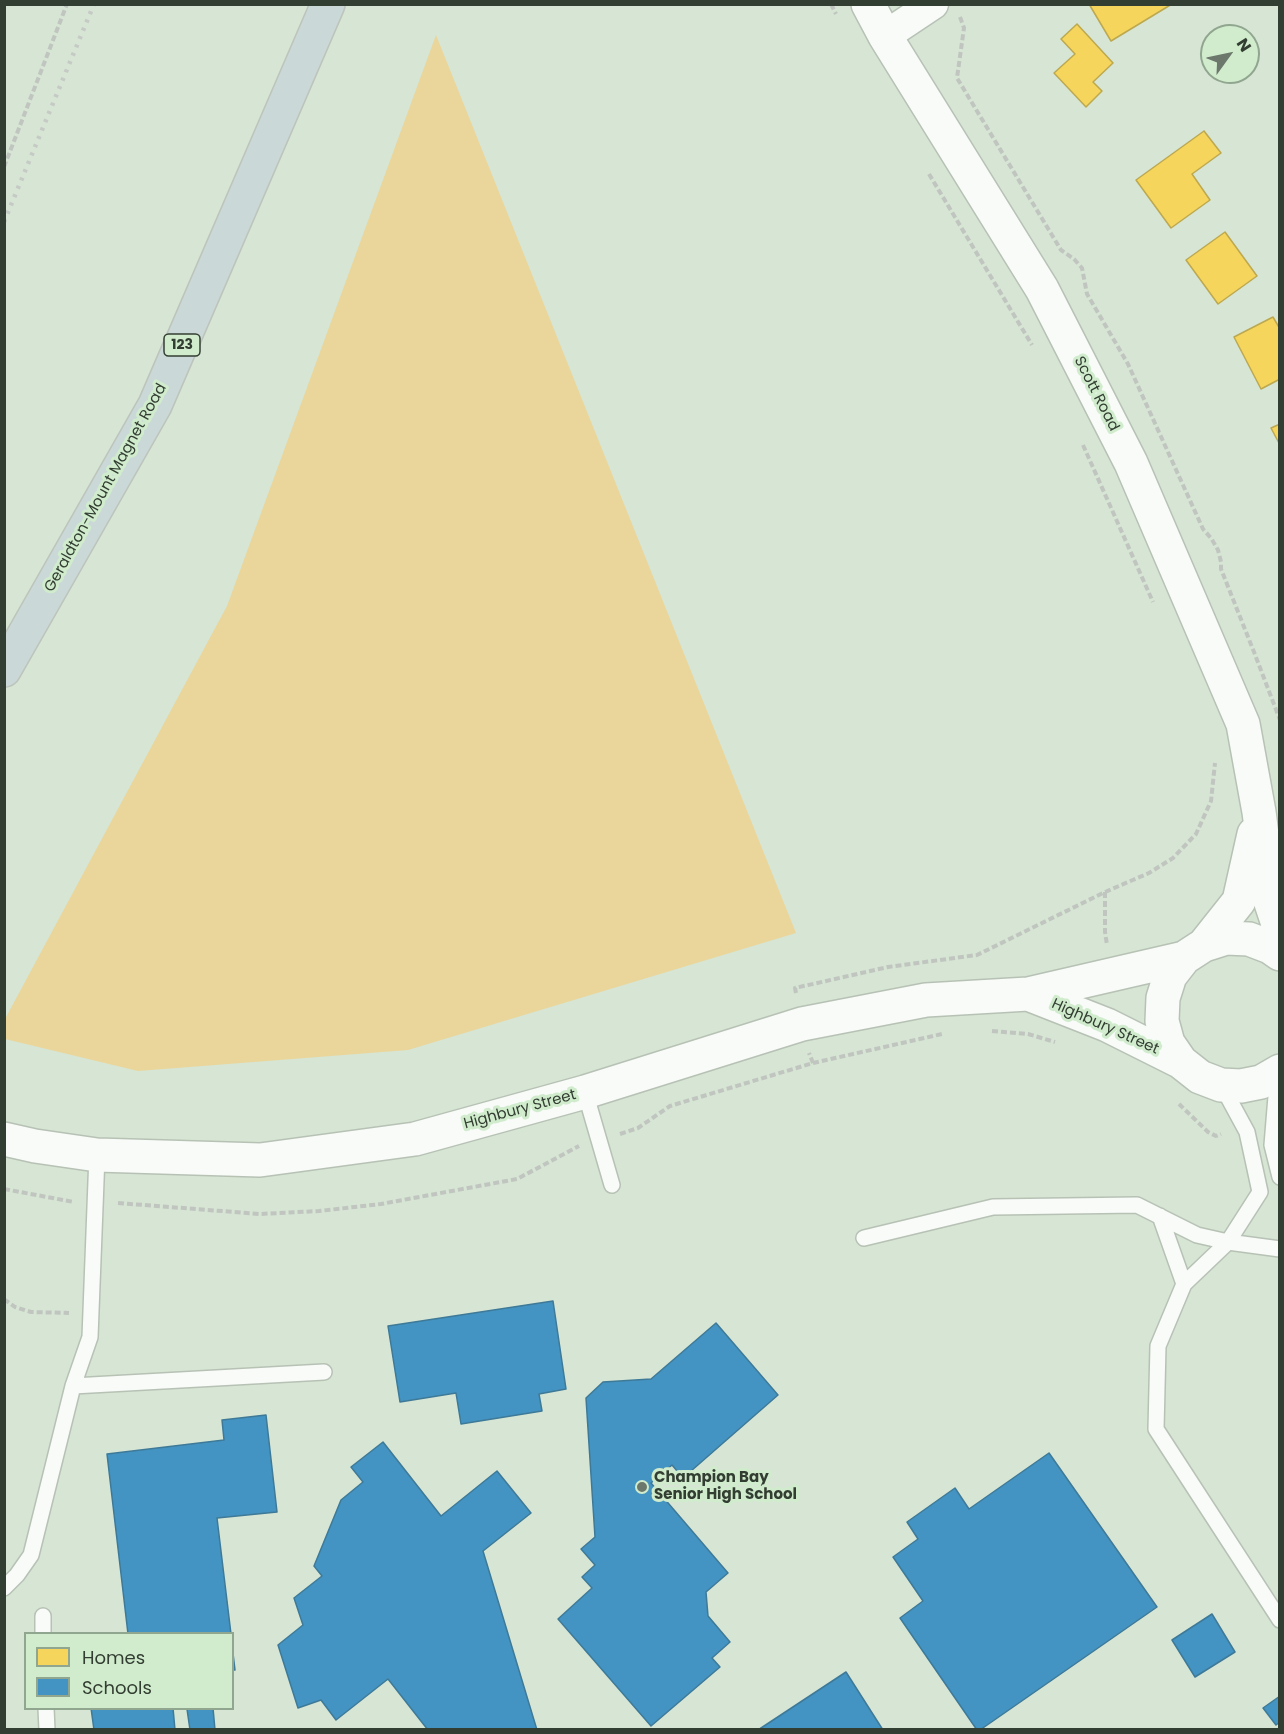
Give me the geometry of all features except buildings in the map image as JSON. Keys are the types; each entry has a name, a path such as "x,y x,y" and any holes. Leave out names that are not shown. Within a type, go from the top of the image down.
{"highway":[{"name":"Geraldton-Mount Magnet Road","path":"4,670 155,405 328,4"}],"street":[{"name":"Scott Road","path":"868,4 885,36 1042,289 1131,463 1243,724 1259,812 1271,903 1280,930"},
{"path":"885,36 933,4"},
{"name":"Scott Road","path":"1181,1062 1168,1043 1162,1021 1166,987 1170,976 1239,901 1259,812"},
{"name":"Highbury Street","path":"4,1139 97,1155 260,1160 415,1139 585,1092 802,1024 926,1000 1028,994 1194,951 1226,938 1249,939 1270,947 1280,954"},
{"name":"Highbury Street","path":"1028,994 1107,1025 1181,1062 1200,1077 1221,1085"},
{"path":"1221,1085 1241,1086 1261,1082 1279,1072"}],"lane":[{"path":"1279,1072 1272,1145 1280,1177"},
{"path":"1221,1085 1247,1132 1260,1192 1228,1242 1184,1284 1158,1346 1156,1429 1280,1620"},
{"path":"585,1092 612,1185"},
{"path":"4,1588 17,1575 31,1555 73,1386 90,1338 97,1155"},
{"path":"864,1238 993,1207 1137,1205 1197,1235 1280,1249"},
{"path":"1160,1216 1184,1284"},
{"path":"73,1386 324,1372"},
{"path":"42,1616 43,1632"},
{"path":"46,1710 47,1730"}],"path":[{"path":"4,167 68,4"},
{"path":"925,166 1034,349"},
{"path":"1082,444 1155,607"},
{"path":"797,1001 795,988 888,967 977,955 1149,873 1173,858 1196,834 1211,801 1214,755"},
{"path":"1105,892 1105,932 1108,951"},
{"path":"984,1030 1028,1034 1061,1043"},
{"path":"624,1133 638,1128 670,1106 813,1063 947,1033"},
{"path":"808,1049 813,1063"},
{"path":"1177,1102 1208,1132 1216,1136 1227,1131"},
{"path":"125,1203 260,1214 319,1211 381,1204 517,1179 575,1147"},
{"path":"4,1189 78,1203"},
{"path":"4,1299 15,1307 31,1312 91,1313"}],"shaded area":[{"path":"436,35 796,933 408,1050 138,1071 5,1039 5,1019 227,606"}],"railway":[{"path":"4,222 94,4"}],"place":[{"name":"Champion Bay Senior High School","path":"642,1487"}]}
